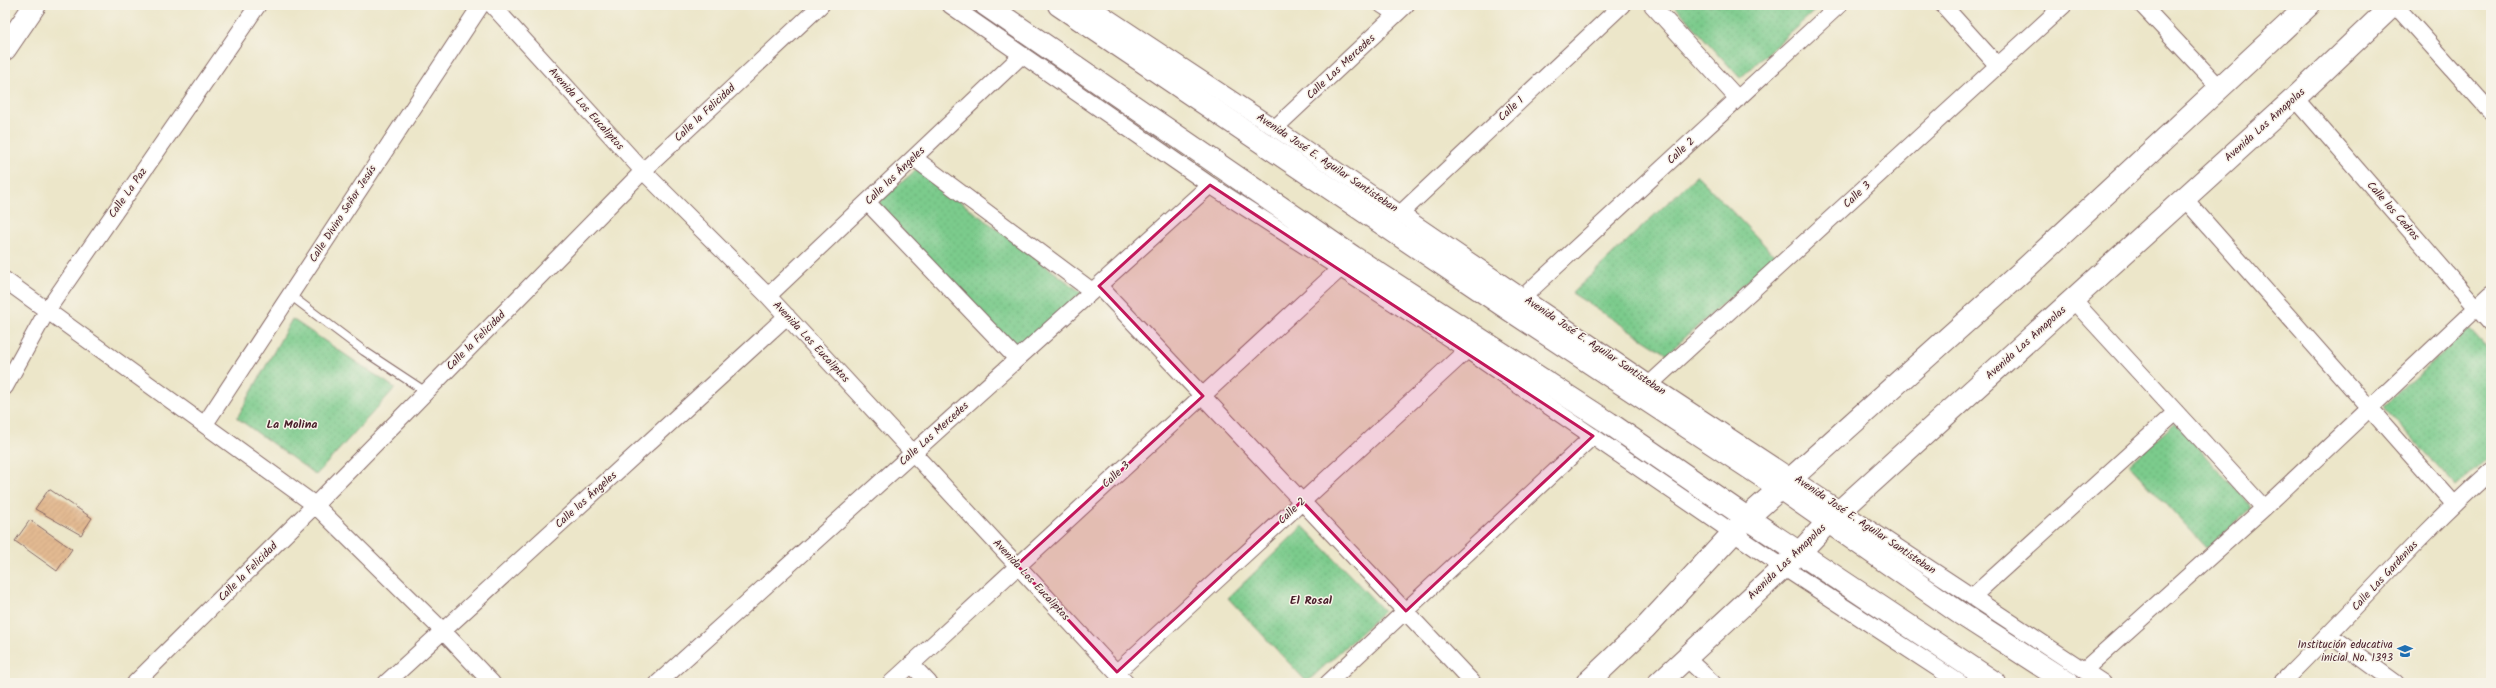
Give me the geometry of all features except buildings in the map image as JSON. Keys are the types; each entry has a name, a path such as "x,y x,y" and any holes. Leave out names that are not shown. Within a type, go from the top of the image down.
{"main road":[{"path":"5,49 35,5"},
{"path":"986,5 1226,171 1609,423 1741,526 1800,552 1995,683"},
{"name":"Avenida José E. Aguilar Santisteban","path":"1059,5 1516,314 1786,482 1835,516 1958,612 2076,677"},
{"path":"1587,683 1645,628 1741,526 1786,482 2026,266 2309,5"},
{"name":"Avenida Las Amapolas","path":"1659,683 1800,552 1835,516 2295,98 2394,5"}],"street":[{"name":"Calle La Paz","path":"5,387 48,309 258,5"},
{"name":"Calle Divino Señor Jesús","path":"205,424 481,5"},
{"name":"Avenida Los Eucaliptos","path":"492,5 643,171 787,316 1121,678"},
{"name":"Calle la Felicidad","path":"135,683 316,504 643,171 822,5"},
{"path":"950,5 1210,185 1341,268 1593,436 1741,526 1783,567 1960,683"},
{"name":"Avenida José E. Aguilar Santisteban","path":"1089,5 1276,128 1401,213 1650,384 1786,482"},
{"path":"1382,5 1401,10"},
{"name":"Calle 1","path":"1401,213 1622,5"},
{"path":"1652,5 1738,98"},
{"name":"Calle 2","path":"1523,297 1839,5"},
{"path":"1943,5 1998,66"},
{"name":"Calle 3","path":"1650,384 2064,5"},
{"path":"2142,5 2220,88"},
{"path":"2394,5 2491,112"},
{"name":"Calle Las Mercedes","path":"1276,128 1401,10"},
{"name":"Calle los Ángeles","path":"768,296 1022,54"},
{"name":"Calle los Cedros","path":"2295,98 2491,324"},
{"path":"914,158 1096,288 1203,396 1473,683"},
{"name":"Calle Las Mercedes","path":"658,683 1210,185"},
{"path":"2184,198 2454,504"},
{"path":"867,202 1017,359"},
{"name":"Calle 3","path":"891,683 1341,268"},
{"path":"5,280 48,309 316,504 443,631 492,683"},
{"path":"2076,677 2264,508 2491,294"},
{"path":"2074,300 2264,508"},
{"name":"Calle los Ángeles","path":"386,683 787,316"},
{"name":"Calle 2","path":"1121,678 1302,501 1466,350"},
{"path":"1972,597 2176,412"},
{"path":"1328,683 1593,436"},
{"name":"Calle Las Gardenias","path":"2281,683 2330,635 2454,504 2491,471"},
{"name":"Avenida José E. Aguilar Santisteban","path":"1835,516 1972,597 2076,677 2103,683"},
{"path":"2330,635 2396,683"},
{"path":"1686,658 1713,683"},
{"path":"911,664 929,683"}],"lane":[{"path":"290,295 364,351 426,392"}],"highlighted area":[{"path":"1210,185 1593,436 1406,611 1302,501 1117,672 1017,565 1203,396 1099,286"}],"green space":[{"path":"1674,5 1821,5 1740,78"},
{"path":"917,169 1082,293 1012,353 878,203"},
{"path":"1697,175 1775,256 1667,354 1572,293"},
{"path":"292,319 395,388 316,475 237,418"},
{"path":"2469,329 2491,353 2491,455 2456,487 2383,407"},
{"path":"2175,423 2252,507 2207,548 2129,464"},
{"path":"1303,526 1384,611 1307,682 1228,598"}],"place":[{"name":"Institución educativa inicial No. 1393","path":"2405,651"}],"district":[{"name":"La Molina","path":"292,424"},
{"name":"El Rosal","path":"1311,600"}]}
